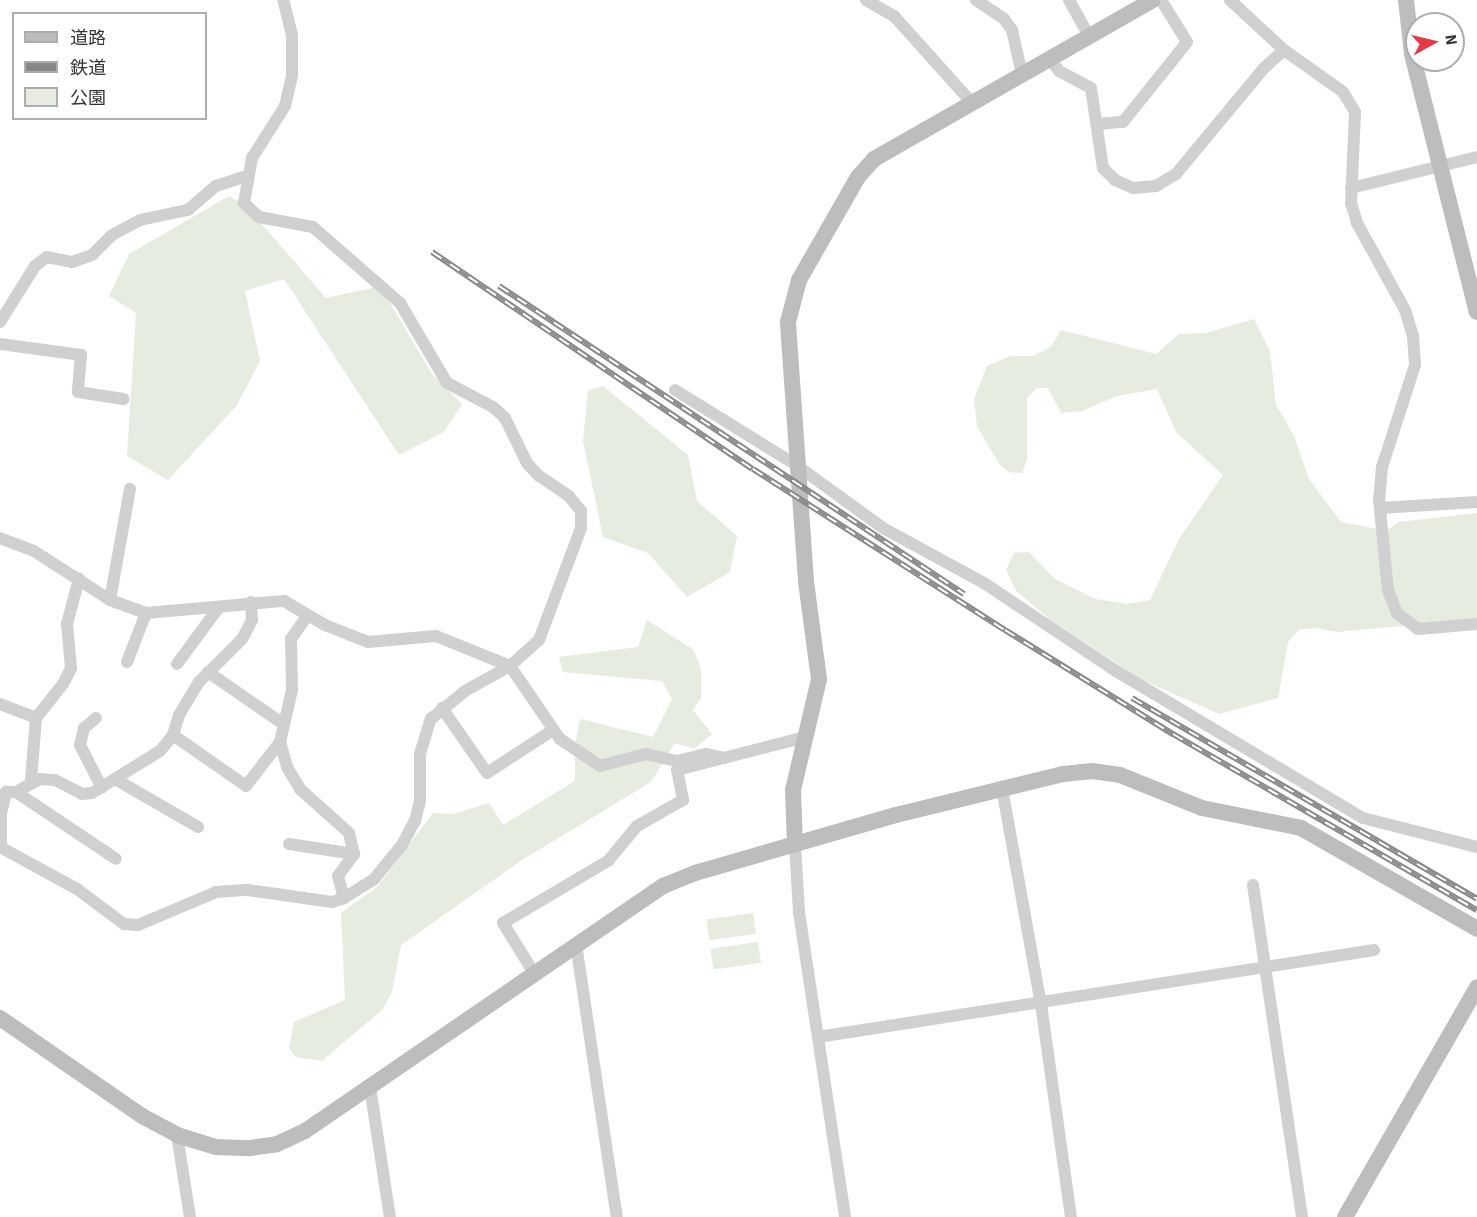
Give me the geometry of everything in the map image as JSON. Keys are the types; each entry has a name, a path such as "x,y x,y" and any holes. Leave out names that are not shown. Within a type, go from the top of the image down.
{"street":[{"path":"251,602 252,620 242,639 208,672 179,716 173,735 160,751 102,788 82,794 55,780 31,780 7,792 1,814 0,847 77,889 124,924 138,925 216,892 248,890 332,902 344,898 374,879 402,845 415,821 420,801 420,754 431,719 442,708 510,666 539,640 550,618 582,528 581,511 569,496 533,469 504,418 493,407 447,383 400,303 338,245 313,227 259,217 244,203 252,158 285,106 292,75 292,35 283,0"},
{"path":"866,0 894,16 972,103"},
{"path":"976,0 1004,19 1012,30 1022,74"},
{"path":"1070,0 1089,36"},
{"path":"845,1217 799,912 793,790 802,738 819,680 806,581 788,322 799,280 858,177 874,159 1153,0"},
{"path":"1098,124 1123,122 1186,42 1161,0"},
{"path":"1230,0 1284,50 1343,92 1355,112 1351,188 1357,223 1405,310 1413,336 1414,365 1382,467 1380,508 1388,590 1397,613 1418,629 1477,624"},
{"path":"1406,0 1412,54 1477,312"},
{"path":"1050,59 1059,71 1091,88 1103,168 1115,180 1133,188 1156,186 1176,174 1284,50"},
{"path":"1351,188 1477,157"},
{"path":"0,322 35,266 47,257 72,262 92,255 112,235 140,220 188,210 216,186 247,176"},
{"path":"0,344 81,356 78,392 123,399"},
{"path":"675,390 799,467 883,528 984,582 1116,671 1363,818 1477,847"},
{"path":"110,600 130,489"},
{"path":"1380,508 1477,502"},
{"path":"0,538 34,551 110,600 146,613 251,602 284,601 307,616 368,642 436,636 510,666 553,730 579,754 600,766 646,754 676,761 706,754 725,758"},
{"path":"31,780 36,718 63,684 71,668 66,624 79,579"},
{"path":"177,664 219,607"},
{"path":"127,662 146,613"},
{"path":"307,616 291,639 292,690 280,742 287,768 300,789 349,833 354,854 338,876 344,898"},
{"path":"208,672 283,724"},
{"path":"0,704 36,718"},
{"path":"442,708 487,773 553,730"},
{"path":"96,718 84,728 80,745 85,762 102,788"},
{"path":"173,735 246,786 280,742"},
{"path":"534,973 503,923 608,861 637,826 683,800 677,770 802,738"},
{"path":"0,1018 142,1116 177,1135 216,1147 250,1148 277,1144 305,1131 663,886 695,873 1002,788 1092,771 1120,776 1202,808 1301,828 1477,929"},
{"path":"115,779 198,828"},
{"path":"1002,788 1041,1004 1071,1217"},
{"path":"7,792 116,859"},
{"path":"289,844 354,854"},
{"path":"1253,885 1302,1217"},
{"path":"576,944 617,1217"},
{"path":"818,1037 1041,1004 1374,950"},
{"path":"1345,1217 1477,987"},
{"path":"370,1087 390,1217"},
{"path":"177,1135 190,1217"}],"green space":[{"path":"229,196 246,206 326,298 380,286 432,374 462,404 444,432 399,455 284,279 245,291 260,361 237,405 168,480 127,456 136,313 109,296 129,254"},
{"path":"1254,319 1270,351 1276,405 1294,436 1309,479 1341,522 1387,531 1398,522 1477,513 1477,619 1338,632 1316,628 1299,630 1288,642 1278,698 1219,714 1140,679 1052,621 1016,591 1006,570 1014,553 1029,552 1055,579 1095,599 1127,604 1150,600 1179,539 1223,475 1176,432 1157,389 1117,396 1082,411 1061,413 1048,388 1037,388 1027,398 1027,459 1022,473 1009,472 999,464 977,426 974,399 987,366 1010,356 1032,356 1051,347 1061,330 1156,354 1179,334 1206,333"},
{"path":"603,386 688,455 697,501 737,536 730,572 687,597 648,553 603,537 583,441 588,391"},
{"path":"647,620 694,650 701,670 701,698 693,710 712,734 694,749 675,743 651,782 522,860 401,945 392,992 383,1009 322,1061 295,1057 289,1048 294,1022 345,1000 341,913 377,887 433,813 453,814 489,803 503,825 575,781 575,744 580,719 653,737 672,699 662,681 563,672 559,657 638,647"},
{"path":"753,913 756,934 709,940 706,920"},
{"path":"758,942 761,963 713,969 710,949"}],"railway":[{"path":"432,252 753,469 1005,630 1173,734 1477,910"},
{"path":"499,286 964,594"},
{"path":"1132,698 1477,899"}]}
